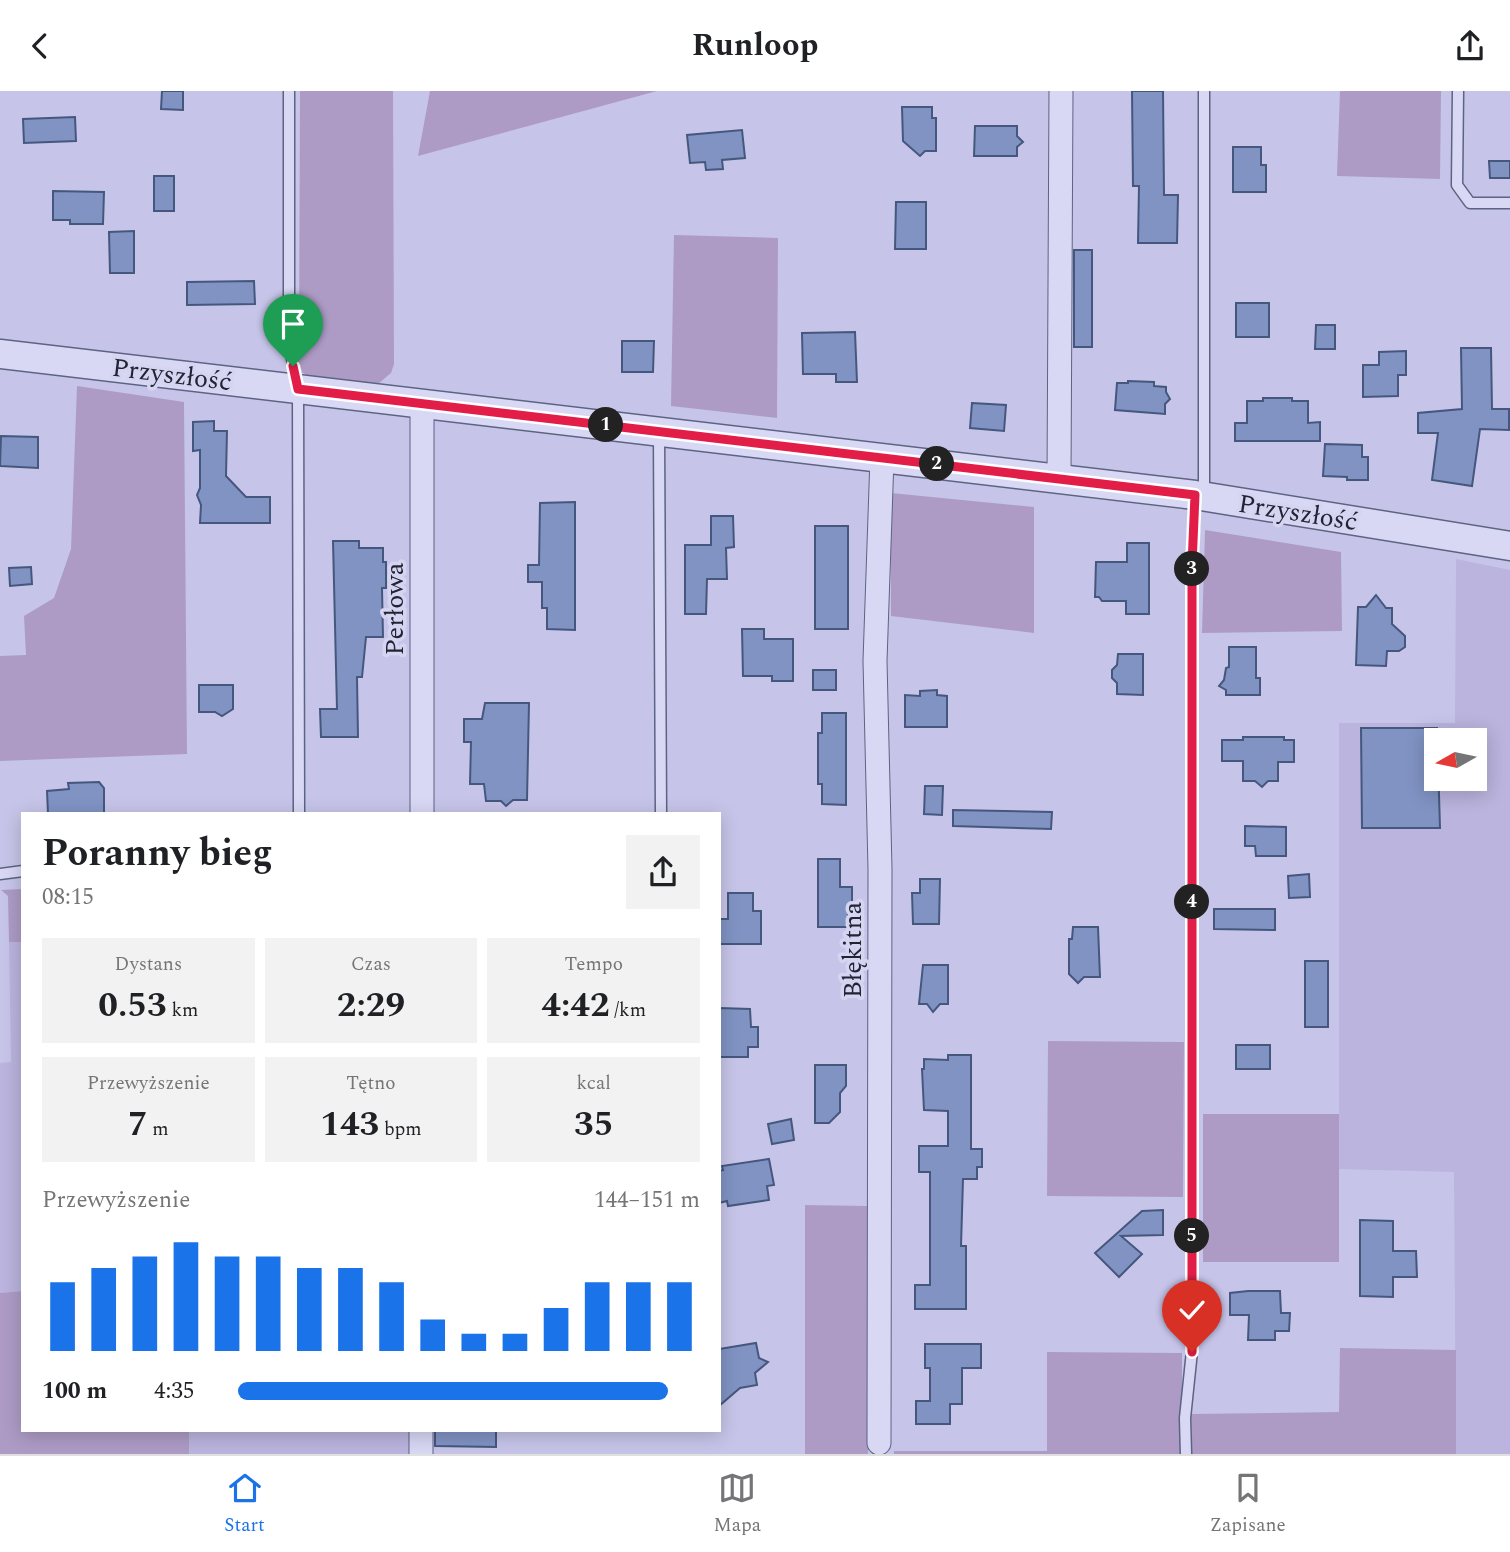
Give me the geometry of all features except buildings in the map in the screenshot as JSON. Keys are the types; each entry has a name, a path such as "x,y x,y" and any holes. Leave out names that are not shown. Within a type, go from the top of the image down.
{"street":[{"path":"1059,479 1061,91"},
{"name":"Przyszłość","path":"0,354 1200,496 1510,546"},
{"name":"Perłowa","path":"422,404 422,812"},
{"name":"Błękitna","path":"879,1443 880,869 875,661 882,458"},
{"path":"421,1432 421,1454"}],"lane":[{"path":"289,91 289,344 298,389 299,812"},
{"path":"1186,1454 1185,1418 1192,1352 1192,565 1200,496 1204,91"},
{"path":"1458,91 1458,185 1463,196 1471,203 1510,203"},
{"path":"659,431 661,812"},
{"path":"0,874 21,871"}],"shaded area":[{"path":"300,91 393,91 394,364 391,373 378,384 306,375 302,372 299,360"},
{"path":"430,91 657,91 418,156"},
{"path":"1340,91 1441,91 1440,179 1337,176"},
{"path":"674,235 778,238 777,418 671,406"},
{"path":"77,386 184,402 187,754 0,761 0,656 26,655 24,616 54,598 71,549"},
{"path":"891,493 1034,507 1034,633 891,616"},
{"path":"1205,530 1341,552 1342,631 1202,633"},
{"path":"1456,559 1510,570 1510,1454 1456,1454 1454,1172 1339,1169 1339,723 1455,723"},
{"path":"21,889 21,942 9,942 8,896 1,890"},
{"path":"9,942 21,942 21,1291 0,1293 0,1063 11,1062"},
{"path":"1048,1041 1184,1042 1183,1197 1047,1196"},
{"path":"1203,1114 1339,1114 1339,1262 1203,1262"},
{"path":"805,1205 867,1206 868,1454 805,1454"},
{"path":"21,1291 21,1432 189,1432 189,1454 0,1454 0,1293"},
{"path":"1340,1348 1456,1350 1456,1454 1192,1454 1191,1414 1339,1412"},
{"path":"1047,1352 1182,1353 1182,1454 894,1454 894,1451 1047,1451"},
{"path":"189,1432 415,1432 415,1454 189,1454"}],"route":[{"path":"293,366 298,389 1195,495 1192,565 1192,1352"}]}
